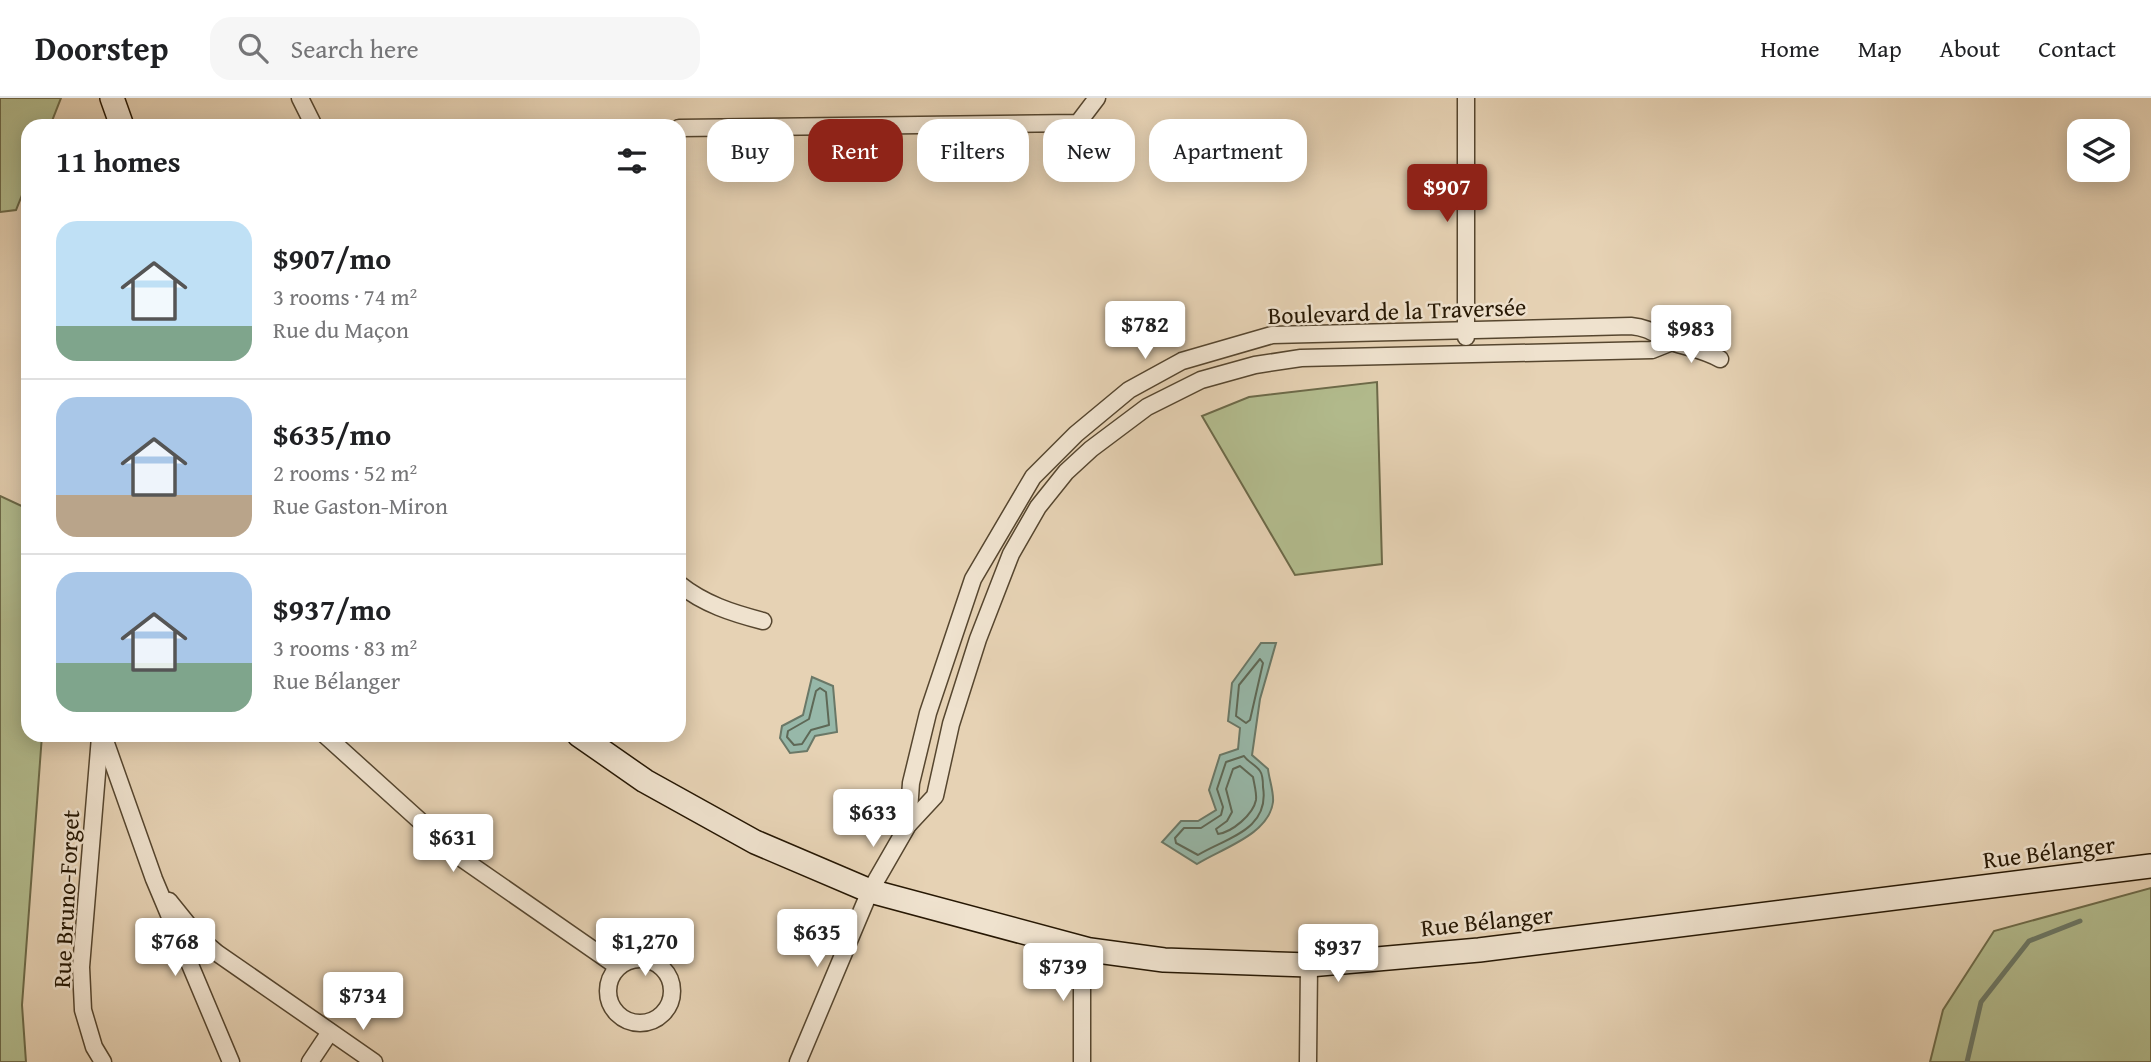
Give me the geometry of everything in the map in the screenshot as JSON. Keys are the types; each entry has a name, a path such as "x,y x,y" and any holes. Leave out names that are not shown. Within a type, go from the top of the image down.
{"street":[{"path":"112,98 120,119"},
{"path":"300,98 310,119"},
{"path":"686,128 1078,122 1097,98"},
{"path":"1465,354 1466,98"},
{"name":"Boulevard de la Traversée","path":"908,825 911,783 928,713 973,579 1033,477 1076,434 1129,390 1182,361 1272,335 1631,326 1650,328 1672,342 1703,350 1720,359"},
{"name":"Boulevard de la Traversée","path":"799,1062 870,891 908,825 935,796 951,724 1011,554 1038,507 1066,472 1091,449 1147,407 1168,396 1200,380 1255,365 1301,358 1652,350 1672,342"},
{"path":"686,590 726,611 763,621"},
{"name":"Rue Bruno-Forget","path":"101,742 81,967 83,1010 94,1047 103,1062"},
{"path":"104,742 153,879 230,1062"},
{"path":"333,742 461,858 618,967"},
{"name":"Rue Bélanger","path":"589,742 645,781 755,842 870,891 1090,950 1164,960 1309,965 1479,950 2151,866"},
{"path":"153,879 179,915 216,953 374,1062"},
{"path":"1082,1062 1082,982 1090,950"},
{"path":"637,958 657,963 665,970 672,990 671,1001 658,1017 649,1022 628,1021 612,1006 608,986 618,967 637,958"},
{"path":"1308,1062 1309,965"},
{"path":"310,1062 330,1032"}],"green space":[{"path":"0,98 61,98 53,119 21,119 21,198 16,210 0,212"},
{"path":"1377,382 1382,564 1295,575 1202,416 1249,397"},
{"path":"0,496 21,506 21,742 41,742 22,1005 26,1062 0,1062"},
{"path":"2151,888 2151,1062 1930,1062 1943,1010 1994,931"}],"water":[{"path":"1261,643 1276,643 1260,699 1252,755 1268,769 1273,794 1270,814 1263,824 1242,840 1197,864 1162,842 1181,821 1198,821 1216,810 1209,790 1220,755 1238,749 1240,728 1228,721 1232,683"},
{"path":"812,677 833,686 837,732 815,736 807,751 790,753 780,738 782,726 803,715"}],"waterway":[{"path":"1967,1062 1981,1002 2029,941 2080,921"}]}
